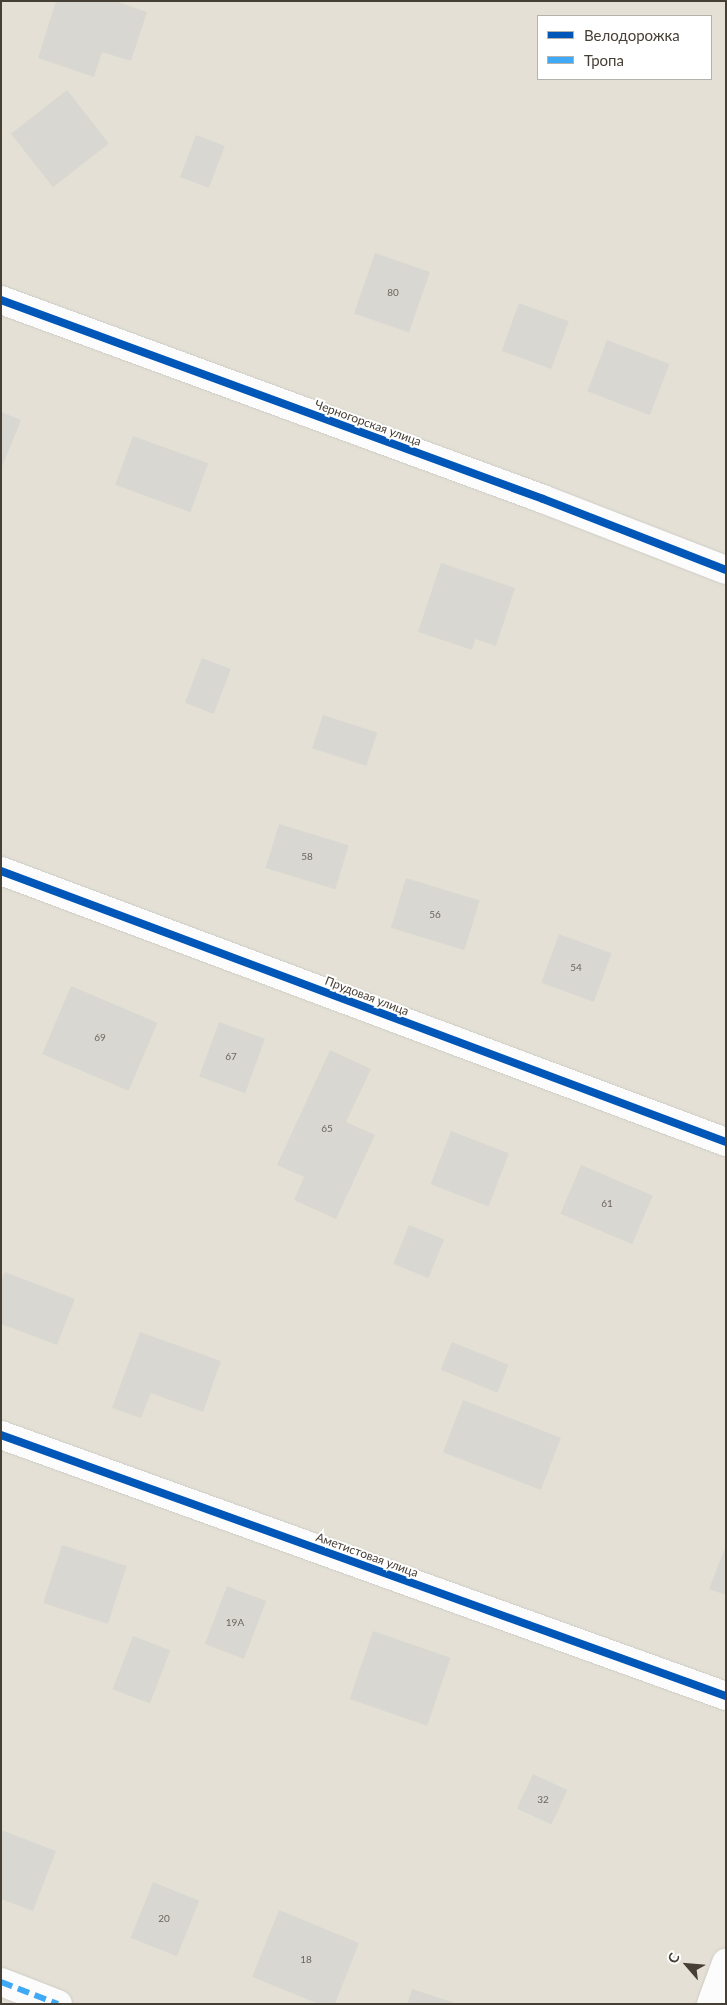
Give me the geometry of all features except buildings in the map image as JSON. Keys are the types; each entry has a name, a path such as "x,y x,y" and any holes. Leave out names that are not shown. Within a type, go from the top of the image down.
{"street":[{"name":"Черногорская улица","path":"1,300 534,496 726,570"},
{"name":"Прудовая улица","path":"1,871 726,1142"},
{"name":"Аметистовая улица","path":"1,1435 726,1696"},
{"path":"711,2004 726,1964"},
{"path":"1,1982 58,2004"}],"shaded area":[{"path":"1,1 726,1 726,2004 1,2004"}],"marked path":[{"path":"1,1982 58,2004"}],"cycle path":[{"path":"1,300 543,499 726,570"},
{"path":"1,871 726,1142"},
{"path":"1,1435 726,1696"}]}
